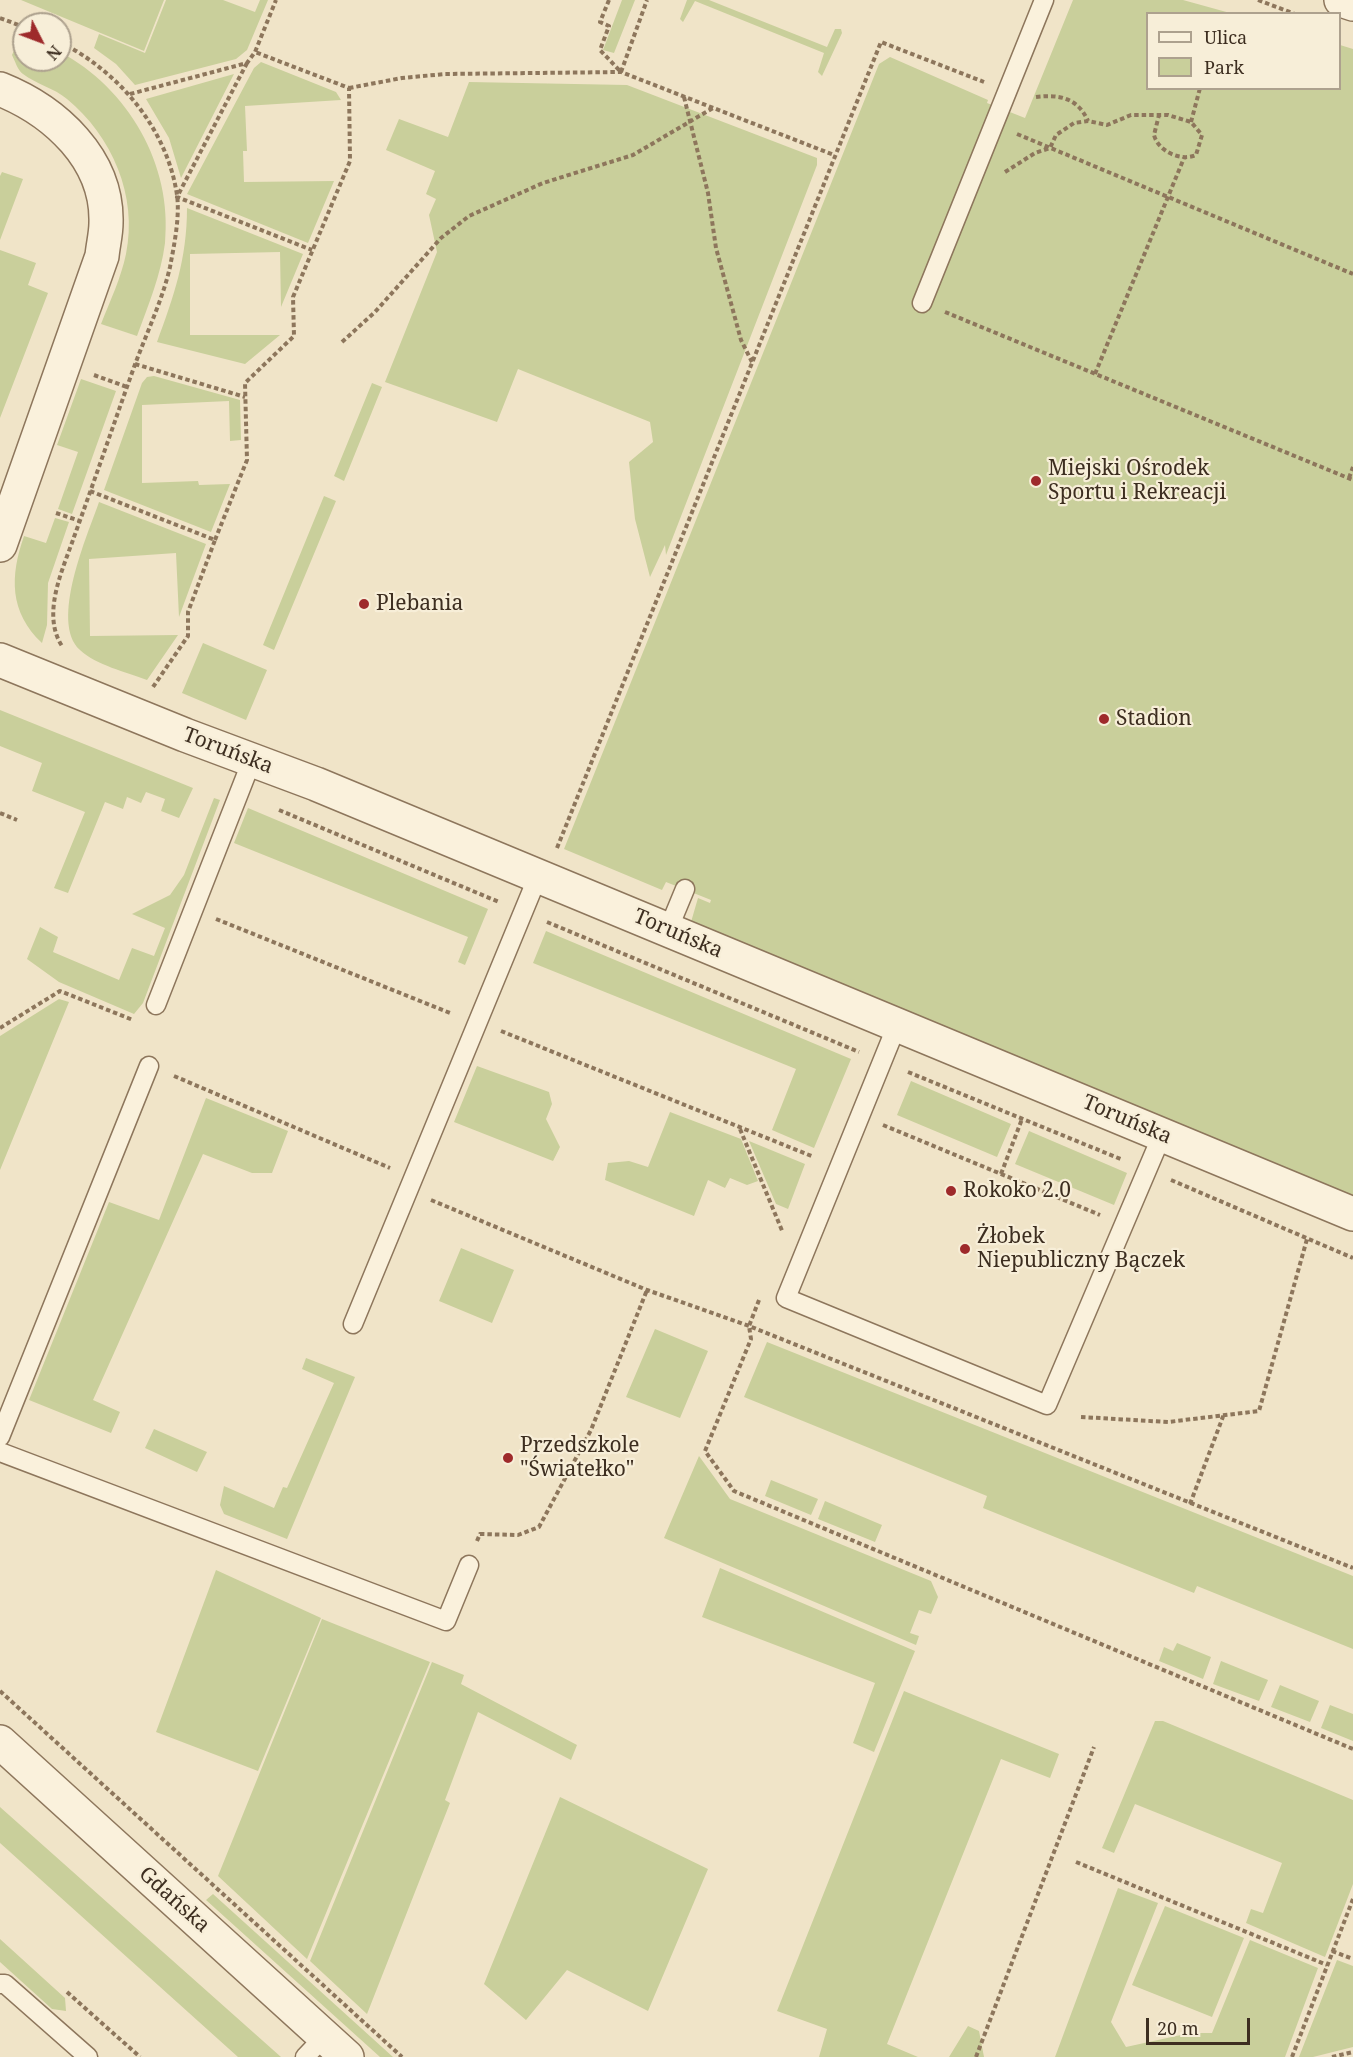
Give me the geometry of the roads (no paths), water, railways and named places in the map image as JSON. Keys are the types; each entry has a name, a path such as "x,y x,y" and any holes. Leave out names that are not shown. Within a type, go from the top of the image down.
{"street":[{"path":"1341,0 1353,4"},
{"path":"0,89 55,118 76,141 88,159 101,189 106,222 102,256 0,545"},
{"name":"Toruńska","path":"0,660 252,760 546,866 668,930 1353,1214"},
{"name":"Gdańska","path":"0,1742 326,2050"}],"lane":[{"path":"922,303 1044,0"},
{"path":"156,1005 252,760"},
{"path":"353,1324 523,912 546,866"},
{"path":"668,930 685,889"},
{"path":"897,1025 786,1298 1047,1405 1162,1135"},
{"path":"0,1437 149,1066"},
{"path":"0,1452 446,1621 469,1565"},
{"path":"0,1984 5,1984 88,2057"}],"place":[{"name":"Miejski Ośrodek Sportu i Rekreacji","path":"1036,481"},
{"name":"Plebania","path":"364,604"},
{"name":"Stadion","path":"1104,719"},
{"name":"Rokoko 2.0","path":"951,1191"},
{"name":"Żłobek Niepubliczny Bączek","path":"965,1249"},
{"name":"Przedszkole \"Światełko\"","path":"508,1458"}]}
